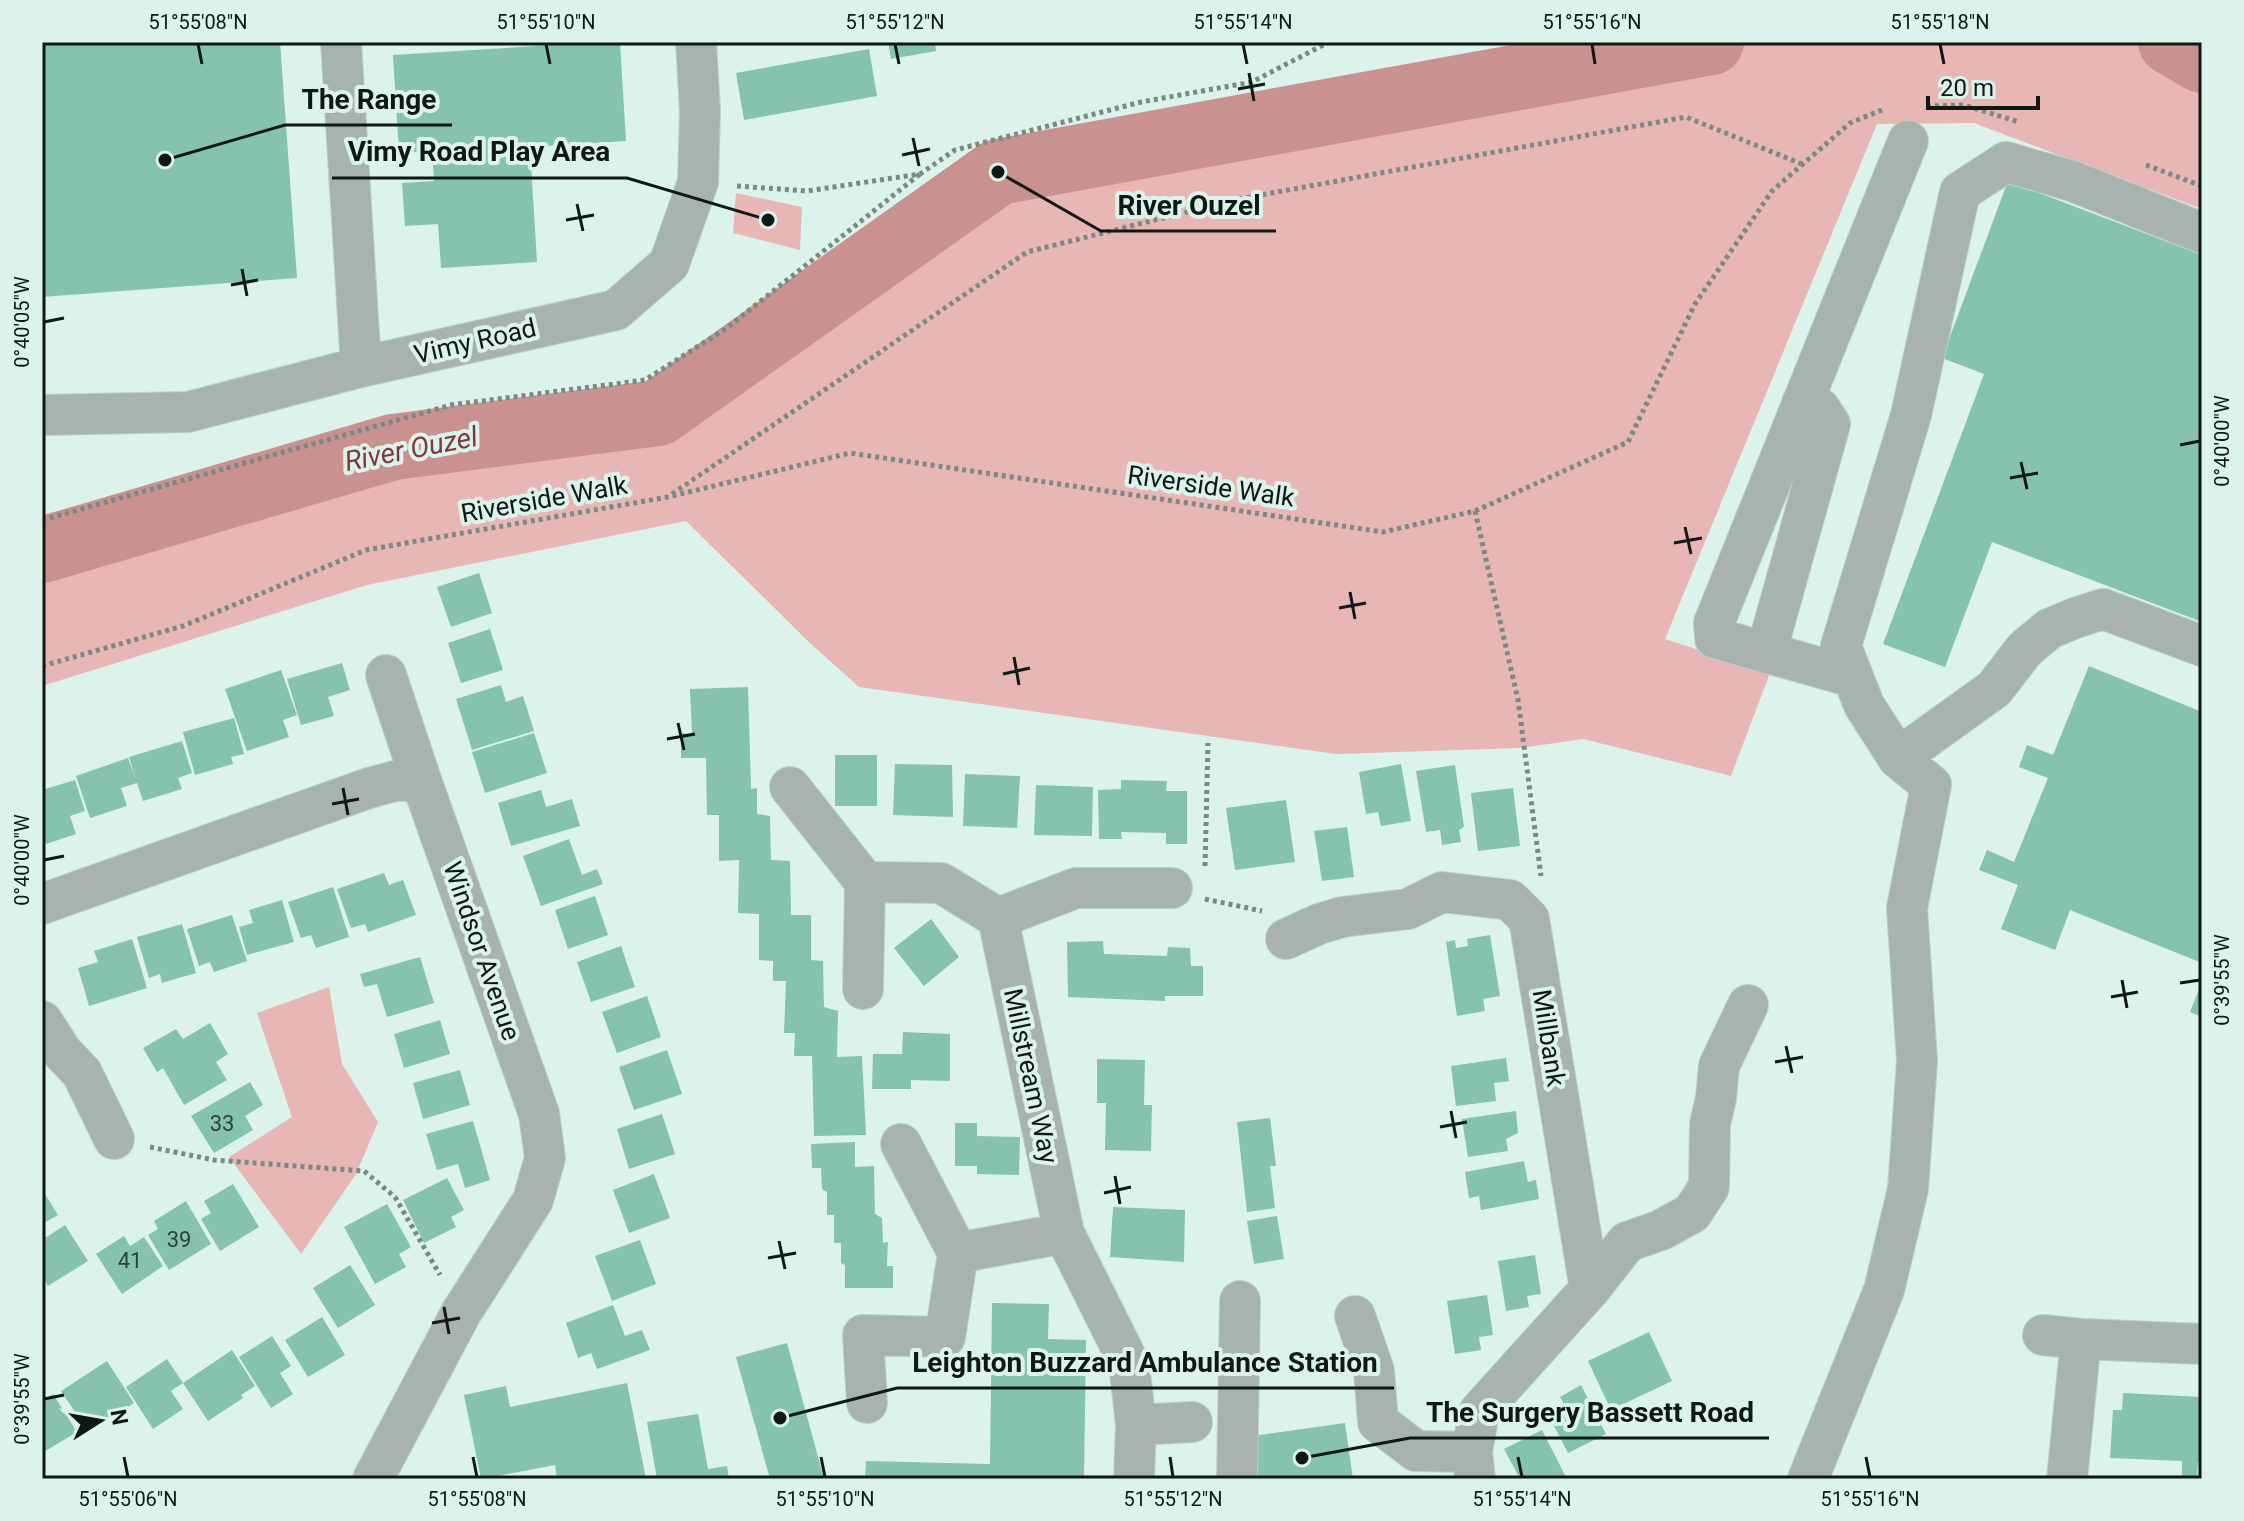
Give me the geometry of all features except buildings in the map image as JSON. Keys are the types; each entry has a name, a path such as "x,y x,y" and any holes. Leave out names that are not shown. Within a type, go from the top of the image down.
{"street":[{"path":"341,42 361,367"},
{"name":"Vimy Road","path":"42,415 188,412 361,367 616,310 669,264 698,182 700,111 696,42"},
{"path":"1853,677 1715,638 1714,623 1802,403 1906,118"},
{"path":"1808,1479 1884,1290 1908,1189 1917,1061 1907,908 1931,785 1898,758 1864,705 1841,646 1911,415 1960,192 2006,162 2072,181 2202,233"},
{"path":"1766,653 1830,424 1820,409 1802,403"},
{"path":"1898,758 1994,689 2025,649 2049,629 2075,618 2103,609 2202,646"},
{"name":"Windsor Avenue","path":"373,1479 461,1313 533,1200 545,1158 539,1114 386,675"},
{"path":"42,904 369,788 395,781 421,780"},
{"path":"790,787 865,882 863,989"},
{"path":"865,882 941,883 998,918 1076,888 1194,880"},
{"path":"1302,932 1342,917 1408,909 1442,892 1510,900 1529,919"},
{"name":"Millstream Way","path":"998,918 1064,1233 1129,1363 1136,1425 1134,1479"},
{"name":"Millbank","path":"1529,919 1590,1289"},
{"path":"1355,1316 1374,1371 1378,1422 1416,1451 1474,1465 1479,1412 1590,1289 1627,1242 1661,1230 1692,1213 1709,1187 1710,1124 1719,1066 1748,1005"},
{"path":"42,1021 62,1052 82,1073 114,1139"},
{"path":"867,1403 863,1335 945,1337 958,1253 901,1144"},
{"path":"958,1253 1064,1233"},
{"path":"1237,1479 1240,1301"},
{"path":"2067,1479 2062,1337 2202,1344"},
{"path":"1136,1425 1192,1422"}],"path":[{"path":"42,520 451,405 645,380 727,328 920,174 955,150 1141,102 1252,82 1329,42"},
{"name":"Riverside Walk","path":"42,666 183,626 366,550 668,497 850,453 1383,532 1475,511 1628,442 1695,304 1772,191 1850,123 1906,118 1964,105 2023,124"},
{"path":"668,497 1027,252 1239,199 1686,117 1802,164"},
{"path":"2136,162 2202,186"},
{"path":"698,182 807,191 920,174"},
{"path":"1475,511 1518,700 1542,875 1529,919"},
{"path":"1208,743 1194,880 1204,899 1302,932"},
{"path":"114,1139 214,1160 364,1171 395,1197 461,1313"}],"shaded area":[{"path":"1737,42 2155,42 2202,72 2202,209 1974,123 1877,124 1665,639 1770,673 1731,776 1583,739 1520,748 1336,754 859,687 686,521 367,585 42,686 42,555 393,451 660,418 999,178"},
{"path":"736,193 802,207 800,250 733,233"},
{"path":"329,987 342,1064 378,1122 356,1174 301,1254 229,1157 292,1117 257,1013"}],"waterway":[{"name":"River Ouzel","path":"42,550 393,447 658,413 998,172 1711,42"},
{"name":"River Ouzel","path":"2171,42 2202,60"}],"place":[{"name":"The Range","path":"165,160"},
{"name":"River Ouzel","path":"998,172"},
{"name":"Vimy Road Play Area","path":"768,220"},
{"name":"Leighton Buzzard Ambulance Station","path":"780,1418"},
{"name":"The Surgery Bassett Road","path":"1302,1458"}]}
